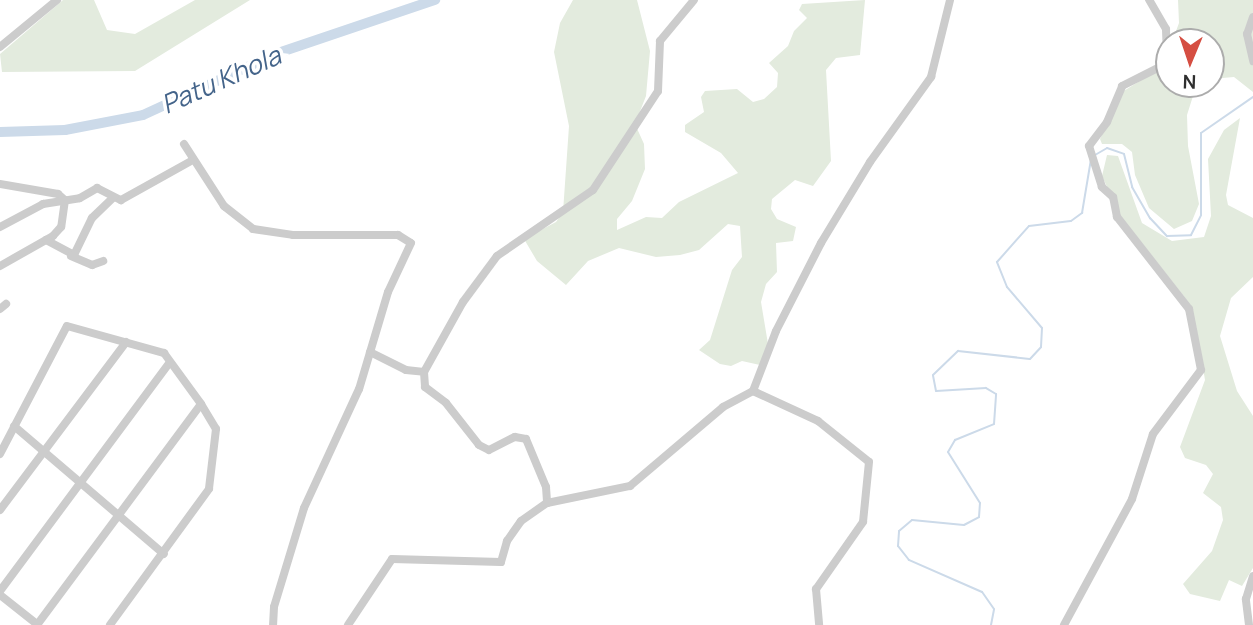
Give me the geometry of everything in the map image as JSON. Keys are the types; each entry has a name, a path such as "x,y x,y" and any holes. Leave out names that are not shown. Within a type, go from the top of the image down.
{"street":[{"path":"0,47 57,0"},
{"path":"547,503 546,487 526,439 515,437 489,450 479,445 446,403 425,387 424,372 463,302 497,256 593,190 610,168 658,91 660,41 694,0"},
{"path":"348,625 392,559 501,562 507,541 521,521 547,503 630,485 723,407 753,391 776,331 821,243 870,162 931,78 950,0"},
{"path":"1064,625 1132,499 1153,434 1200,370 1189,309 1117,217 1113,197 1102,187 1089,146 1107,122 1122,86 1160,67 1167,58 1166,29 1149,0"},
{"path":"1253,17 1247,46 1253,61"},
{"path":"184,144 224,206 253,229 293,235 407,238 409,253 388,292 359,389 304,508 274,607 273,625"},
{"path":"0,228 43,204 65,200 97,188 121,201 192,160"},
{"path":"0,184 58,194 65,200"},
{"path":"71,256 92,218 113,198"},
{"path":"0,266 46,240 61,227 65,200"},
{"path":"46,240 71,256 92,265 103,261"},
{"path":"0,454 67,326 164,353 201,404 216,429 209,489 110,625"},
{"path":"0,510 126,342"},
{"path":"370,352 405,370 424,372"},
{"path":"170,362 0,593 37,625 201,404"},
{"path":"753,391 818,421 869,463 863,522 816,589 819,625"},
{"path":"14,426 164,554"},
{"path":"1249,625 1246,599 1253,576"}],"shaded area":[{"path":"63,0 94,0 107,30 135,34 195,0 250,0 135,71 2,72 0,54"},
{"path":"573,0 637,0 650,51 646,96 635,124 644,144 645,169 632,201 617,219 617,230 646,217 662,218 679,202 738,173 721,153 685,132 685,125 704,112 701,97 705,91 737,89 753,102 764,99 777,87 778,73 769,63 788,46 794,31 807,18 799,10 802,4 865,0 860,55 836,58 826,70 831,161 813,186 795,180 772,199 771,209 777,219 796,227 793,241 776,243 777,272 766,284 761,302 768,344 760,365 742,361 731,366 720,364 699,350 710,340 732,270 742,257 740,226 728,224 699,250 680,255 656,257 619,248 588,261 566,285 537,261 524,239 556,222 563,212 569,126 554,52 560,23"},
{"path":"1178,0 1253,0 1253,92 1234,77 1225,78 1225,28 1177,28"},
{"path":"1155,72 1155,98 1192,98 1187,115 1188,146 1199,204 1192,221 1174,229 1149,208 1135,175 1132,152 1122,144 1102,144 1100,139 1122,92"},
{"path":"1240,118 1226,195 1228,205 1253,218 1253,277 1231,298 1220,336 1237,391 1253,416 1253,568 1242,586 1229,580 1220,601 1190,594 1183,584 1212,551 1223,520 1221,507 1203,493 1213,474 1206,465 1185,458 1180,447 1205,380 1196,326 1186,299 1120,215 1102,176 1107,155 1118,156 1142,223 1172,241 1204,237 1211,216 1208,159 1224,130"}],"waterway":[{"name":"Patu Khola","path":"0,132 65,130 143,115 278,53 435,0"},
{"path":"1095,155 1107,148 1124,154 1132,187 1150,218 1167,236 1191,235 1201,215 1201,133 1253,97"},
{"path":"991,625 994,609 982,592 909,560 898,546 899,531 912,520 964,525 979,517 980,503 948,452 955,440 994,424 996,394 986,388 936,391 933,375 958,351 1030,359 1041,347 1042,328 1007,287 997,262 1029,226 1071,221 1082,213 1091,159"}]}
